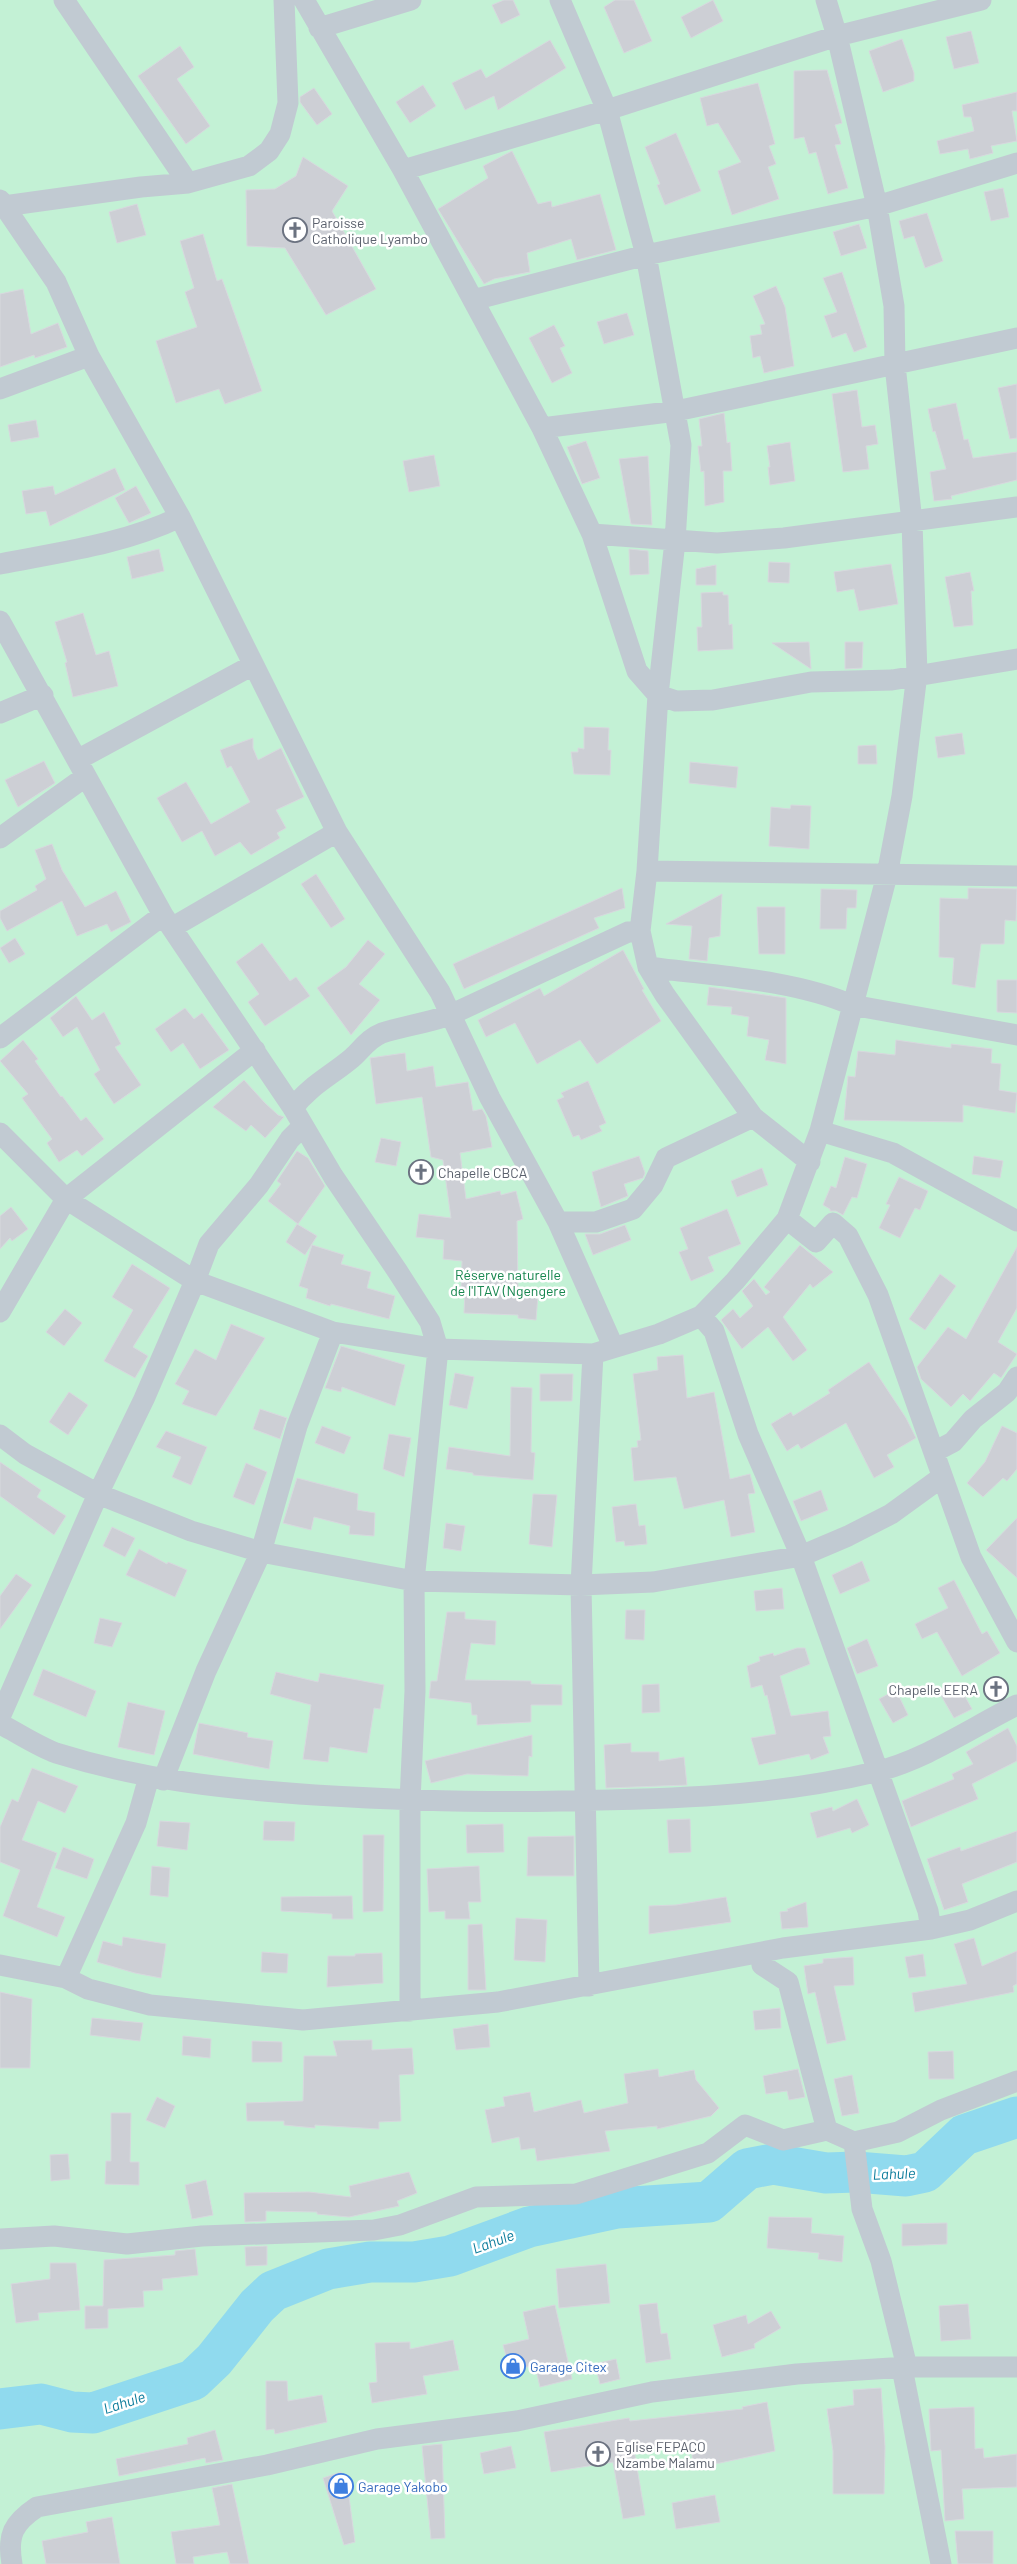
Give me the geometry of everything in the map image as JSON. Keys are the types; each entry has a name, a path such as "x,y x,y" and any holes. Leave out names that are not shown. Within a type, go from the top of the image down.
{"street":[{"path":"64,0 188,183"},
{"path":"284,0 288,103 280,134 269,151 249,166 188,183 2,203 56,282 89,356 180,517 337,832 435,985 490,1098 558,1222 613,1346"},
{"path":"304,0 403,170 542,428 592,534 637,671 658,695 676,701 713,700 812,682 892,680 917,674 1017,659"},
{"path":"319,28 411,0"},
{"path":"560,0 607,110 646,255 681,446 675,541 658,695 647,871 640,931 648,967 665,995 754,1117 810,1162"},
{"path":"0,1133 66,1199 196,1281 332,1332 438,1349 593,1354 613,1346 659,1334 701,1316 735,1282 787,1218 810,1162 820,1131 887,875 902,796 917,674 912,522 895,365 894,306 877,206 837,36 826,0"},
{"path":"403,170 607,110 837,36 981,0"},
{"path":"473,300 646,255 877,206 1017,163"},
{"path":"542,428 676,411 1017,338"},
{"path":"0,389 89,356"},
{"path":"592,534 717,543 784,538 1017,507"},
{"path":"0,564 101,545 156,528 180,517"},
{"path":"0,621 168,921 293,1108 430,1322 438,1349 414,1581 415,1691 410,1801 410,2011"},
{"path":"0,838 82,768 253,665"},
{"path":"0,713 43,695"},
{"path":"0,1038 168,921 337,832"},
{"path":"647,871 1017,876"},
{"path":"293,1108 302,1096 351,1059 374,1037 450,1015 628,932 640,931"},
{"path":"648,967 772,984 836,998 852,1005 1017,1035"},
{"path":"0,1312 66,1199 255,1050"},
{"path":"558,1222 596,1222 633,1209 653,1185 666,1158 754,1117"},
{"path":"0,1717 98,1494 144,1399 196,1281 209,1244 259,1186 290,1140 303,1126"},
{"path":"820,1131 893,1153 1017,1221"},
{"path":"787,1218 816,1242 833,1223 848,1236 878,1295 971,1558 1017,1642"},
{"path":"701,1316 714,1331 748,1434 801,1556 876,1772 928,1911 931,1930"},
{"path":"66,1978 261,1552 297,1426 332,1332"},
{"path":"588,1986 581,1585 593,1354"},
{"path":"934,1452 953,1442 973,1419 1014,1389"},
{"path":"0,1435 26,1454 98,1494 191,1531 261,1552 414,1581 581,1585 653,1582 801,1556 848,1536 890,1514 942,1477"},
{"path":"0,1724 54,1752 156,1778 226,1789 410,1801 585,1801 743,1794 876,1772 926,1753 1017,1705"},
{"path":"0,1965 66,1978 88,1989 150,2005 303,2020 498,2002 761,1953 931,1930 970,1920 1017,1901"},
{"path":"761,1953 762,1965 788,1982 827,2130"},
{"path":"0,2239 54,2236 127,2244 202,2236 374,2230 400,2225 476,2196 576,2194 708,2153 745,2126 783,2140 827,2130 854,2142 898,2132 941,2110 1017,2081"},
{"path":"854,2142 856,2172 861,2194 862,2210 881,2261 904,2368 941,2564"},
{"path":"12,2564 9,2546 14,2530 19,2519 37,2507 267,2465 377,2439 518,2421 652,2392 797,2374 904,2368 1017,2366"}],"green space":[{"name":"Réserve naturelle de l'ITAV (Ngengere","path":"0,0 1017,0 1017,2564 0,2564"}],"building":[{"path":"504,0 513,0 520,15 501,24 492,5"},
{"path":"615,0 634,0 652,41 624,53 604,7"},
{"path":"713,0 723,21 691,38 681,17"},
{"path":"971,31 979,63 954,69 946,37"},
{"path":"902,39 914,73 914,81 883,92 869,51"},
{"path":"550,40 566,68 498,110 494,96 465,110 452,83 481,69 486,78"},
{"path":"180,46 194,67 177,79 210,126 186,144 138,76"},
{"path":"827,70 842,123 835,125 841,144 835,145 848,188 828,194 816,152 809,154 804,137 794,139 794,71"},
{"path":"758,83 775,144 769,146 776,164 768,167 779,199 732,215 718,171 741,162 718,123 707,126 700,98"},
{"path":"423,85 436,106 410,123 396,102"},
{"path":"314,88 332,114 317,125 300,102 300,97"},
{"path":"1017,92 1017,111 1012,111 1017,141 991,146 993,153 970,159 968,149 940,154 937,141 974,131 971,117 964,117 962,105"},
{"path":"676,133 701,191 665,205 657,185 660,184 645,147"},
{"path":"512,151 538,204 551,201 552,207 600,194 616,250 577,260 571,239 527,253 530,272 494,279 484,284 438,209 488,178 483,166"},
{"name":"Paroisse Catholique Lyambo","path":"303,157 348,186 332,211 376,289 326,315 285,248 247,246 246,190 275,189 296,176"},
{"path":"1003,188 1009,217 991,221 984,192"},
{"path":"137,204 146,235 117,243 109,212"},
{"path":"927,213 943,261 925,268 914,236 904,239 899,221"},
{"path":"859,224 867,248 841,256 833,232"},
{"path":"203,234 217,281 222,279 262,391 225,404 219,389 176,403 156,341 197,327 185,292 194,288 180,241"},
{"path":"842,272 867,347 854,352 846,333 832,338 824,316 837,312 823,278"},
{"path":"776,286 785,307 794,366 764,373 760,356 753,358 750,336 762,334 760,325 765,324 753,296"},
{"path":"23,289 31,334 58,323 67,347 35,358 34,355 0,367 0,294"},
{"path":"627,313 634,335 604,344 597,322"},
{"path":"554,325 565,346 560,348 572,373 552,383 529,338"},
{"path":"1017,384 1017,438 1010,439 998,388"},
{"path":"857,390 862,427 875,425 878,444 866,446 869,469 843,472 832,394"},
{"path":"956,403 964,440 968,439 973,458 1017,452 1017,480 951,496 952,499 934,501 930,472 946,469 935,431 933,432 928,409"},
{"path":"724,413 727,443 730,442 732,471 723,471 724,502 705,506 704,471 701,472 698,446 702,446 699,419"},
{"path":"36,420 39,437 11,442 8,425"},
{"path":"586,441 600,478 582,484 567,447"},
{"path":"790,442 795,481 770,485 767,446"},
{"path":"434,455 440,486 409,492 403,461"},
{"path":"648,456 652,525 631,524 619,459"},
{"path":"115,468 125,490 50,526 46,511 26,514 22,491 53,486 55,495"},
{"path":"136,486 151,513 129,523 115,498"},
{"path":"159,549 164,571 132,579 127,557"},
{"path":"629,549 648,551 649,574 630,575"},
{"path":"769,562 790,563 789,583 768,582"},
{"path":"891,564 898,604 859,611 854,589 837,592 834,572"},
{"path":"716,565 716,585 696,585 696,569"},
{"path":"970,572 974,591 971,591 973,625 954,627 945,577"},
{"path":"723,592 723,595 728,595 729,625 732,624 733,649 698,651 697,627 702,627 701,593"},
{"path":"83,613 96,655 109,651 118,686 73,697 65,663 67,662 55,622"},
{"path":"809,642 811,669 772,643"},
{"path":"845,642 863,642 862,668 845,669"},
{"path":"584,727 609,728 608,750 611,750 610,775 574,774 571,752 578,752 578,748 584,749"},
{"path":"962,733 965,754 938,758 935,737"},
{"path":"253,738 253,748 258,760 281,748 304,797 276,810 286,828 277,833 280,838 251,855 240,842 215,856 202,831 182,842 157,798 186,782 211,824 250,802 231,766 227,768 220,750"},
{"path":"876,745 877,764 858,764 858,746"},
{"path":"44,761 55,783 18,807 5,780"},
{"path":"690,762 738,767 736,788 689,783"},
{"path":"791,805 811,806 809,849 769,846 771,807 790,809"},
{"path":"52,844 62,870 85,907 116,891 131,922 111,932 107,924 77,936 62,901 7,931 0,918 0,911 37,890 35,886 46,879 35,850"},
{"path":"316,874 345,919 331,928 301,884"},
{"path":"622,888 625,908 594,918 599,928 464,989 453,964"},
{"path":"968,888 1017,889 1016,921 1005,920 1004,944 981,944 975,988 952,984 954,958 939,957 940,898 968,899"},
{"path":"821,889 857,890 856,908 847,908 846,929 820,929"},
{"path":"722,894 720,936 709,938 707,961 689,959 692,926 666,924"},
{"path":"757,907 785,907 785,954 759,954"},
{"path":"15,938 25,954 9,963 0,948"},
{"path":"368,940 385,954 359,984 380,1000 351,1035 317,988 346,967"},
{"path":"262,943 290,981 296,977 310,996 265,1026 248,1002 259,994 236,962"},
{"path":"623,950 644,989 642,990 661,1021 597,1064 580,1040 537,1064 515,1023 486,1037 478,1020 540,988 544,996"},
{"path":"997,980 1017,980 1017,1013 997,1012"},
{"path":"709,987 786,998 786,1064 765,1060 769,1040 747,1036 749,1017 731,1014 732,1007 707,1005"},
{"path":"76,996 92,1020 104,1012 121,1044 115,1047 141,1085 114,1104 94,1074 100,1070 77,1027 63,1037 50,1018"},
{"path":"185,1008 194,1019 202,1013 229,1050 200,1069 183,1043 171,1052 155,1029"},
{"path":"23,1040 38,1059 35,1061 61,1097 81,1121 86,1117 104,1139 82,1156 77,1150 59,1162 47,1143 52,1139 22,1098 28,1094 0,1061"},
{"path":"896,1040 951,1048 951,1044 992,1049 991,1063 1001,1064 999,1090 1017,1093 1015,1113 963,1105 963,1122 844,1120 848,1076 855,1077 858,1051 895,1055"},
{"path":"405,1053 407,1071 433,1066 436,1087 468,1082 473,1111 482,1109 486,1116 492,1147 460,1153 466,1199 500,1191 501,1195 516,1191 523,1219 517,1221 518,1293 538,1295 536,1320 518,1318 518,1315 464,1313 465,1291 461,1291 462,1261 443,1259 444,1240 416,1237 419,1214 451,1218 443,1160 431,1157 422,1097 376,1104 370,1058"},
{"path":"244,1080 265,1103 278,1115 284,1117 265,1138 251,1125 246,1131 213,1107"},
{"path":"588,1081 606,1123 599,1126 602,1131 581,1140 579,1135 573,1137 557,1100 564,1097 561,1093"},
{"path":"381,1138 401,1142 396,1166 375,1162"},
{"path":"297,1151 308,1158 325,1186 298,1224 268,1201 281,1184 277,1181"},
{"path":"639,1156 645,1173 643,1178 624,1184 628,1196 601,1207 592,1172"},
{"path":"974,1156 1003,1161 1000,1178 972,1174"},
{"path":"845,1157 867,1164 857,1198 852,1197 843,1215 836,1211 830,1211 830,1209 823,1205 831,1186 836,1188"},
{"path":"762,1168 768,1185 737,1197 731,1181"},
{"path":"899,1177 928,1191 920,1210 915,1208 900,1238 879,1228 890,1205 886,1204"},
{"path":"11,1207 28,1229 12,1241 10,1238 0,1249 0,1216"},
{"path":"727,1209 741,1244 708,1257 714,1271 691,1281 679,1252 688,1249 680,1228"},
{"path":"297,1224 317,1236 305,1255 286,1242"},
{"path":"625,1225 631,1240 593,1255 585,1234 600,1234"},
{"path":"312,1245 344,1255 341,1264 371,1272 367,1288 395,1296 389,1319 331,1304 330,1306 306,1298 308,1289 299,1286"},
{"path":"800,1245 833,1272 813,1288 810,1284 783,1317 807,1350 793,1361 768,1327 742,1349 721,1320 733,1309 740,1318 753,1306 742,1291 754,1279 766,1295 770,1292 764,1287"},
{"path":"1017,1247 1017,1308 998,1342 1017,1354 1001,1378 994,1373 970,1401 963,1394 951,1407 921,1379 917,1367 948,1327 966,1339"},
{"path":"132,1264 170,1288 133,1347 148,1356 135,1378 104,1361 133,1310 112,1297"},
{"path":"940,1274 956,1286 925,1330 909,1319"},
{"path":"65,1309 82,1323 64,1346 46,1332"},
{"path":"231,1324 265,1338 216,1416 182,1404 189,1391 175,1384 195,1349 216,1360"},
{"path":"341,1346 405,1365 395,1406 342,1387 341,1392 325,1388"},
{"path":"683,1355 687,1398 714,1392 730,1479 750,1474 755,1493 748,1494 755,1532 731,1537 724,1500 684,1509 676,1477 634,1481 631,1448 638,1447 637,1441 641,1440 633,1374 658,1370 657,1357"},
{"path":"869,1362 906,1418 916,1438 887,1455 894,1467 874,1478 846,1423 801,1449 798,1444 787,1451 771,1424 791,1412 793,1416 830,1393 828,1390"},
{"path":"455,1373 474,1377 467,1409 449,1405"},
{"path":"540,1374 573,1374 572,1401 540,1401"},
{"path":"511,1387 532,1388 531,1452 535,1453 533,1480 473,1475 473,1473 446,1469 449,1447 510,1456"},
{"path":"69,1392 88,1405 68,1435 49,1422"},
{"path":"260,1409 287,1418 280,1439 253,1429"},
{"path":"322,1426 351,1437 344,1454 315,1443"},
{"path":"1002,1426 1017,1433 1017,1469 1007,1481 1003,1478 983,1497 967,1483 985,1462"},
{"path":"166,1431 207,1447 191,1485 172,1477 181,1457 156,1447"},
{"path":"389,1434 411,1438 404,1477 383,1469"},
{"path":"0,1462 41,1490 37,1497 66,1516 54,1535 0,1496"},
{"path":"246,1463 267,1472 254,1505 233,1497"},
{"path":"297,1478 358,1494 357,1510 375,1513 374,1536 349,1534 350,1526 314,1517 311,1530 283,1523"},
{"path":"821,1490 828,1510 801,1521 793,1501"},
{"path":"533,1494 557,1495 552,1547 529,1544"},
{"path":"636,1504 639,1526 645,1525 647,1544 625,1546 624,1541 616,1542 612,1507"},
{"path":"1017,1518 1017,1578 986,1550"},
{"path":"446,1523 465,1526 461,1551 443,1548"},
{"path":"112,1527 135,1538 125,1557 103,1546"},
{"path":"139,1549 167,1564 168,1562 187,1570 175,1597 126,1575"},
{"path":"862,1561 870,1581 840,1594 832,1575"},
{"path":"16,1574 32,1585 0,1629 0,1596"},
{"path":"954,1580 982,1634 987,1631 1000,1653 962,1676 937,1632 922,1639 915,1624 948,1608 938,1588"},
{"path":"782,1588 784,1609 756,1611 754,1591"},
{"path":"626,1610 645,1610 644,1640 625,1639"},
{"path":"447,1612 465,1612 465,1619 496,1621 495,1645 471,1643 465,1680 531,1681 531,1684 562,1685 562,1705 531,1705 531,1722 477,1725 477,1715 472,1715 471,1703 429,1698 431,1681 437,1681"},
{"path":"100,1618 122,1623 112,1647 94,1643"},
{"path":"867,1639 878,1666 857,1674 847,1648"},
{"path":"797,1648 805,1648 810,1664 780,1676 791,1716 828,1711 831,1736 823,1737 829,1753 811,1760 809,1754 759,1765 751,1738 776,1734 767,1695 765,1696 762,1685 751,1688 747,1666 760,1661 759,1657 773,1653 774,1656"},
{"path":"43,1669 96,1691 86,1717 33,1695"},
{"path":"276,1672 318,1682 320,1673 384,1685 380,1709 374,1708 367,1753 330,1747 328,1762 303,1759 311,1705 270,1694"},
{"path":"957,1682 972,1709 954,1718 939,1692"},
{"path":"659,1684 660,1712 642,1713 642,1685"},
{"path":"896,1690 908,1715 893,1723 879,1699"},
{"path":"128,1702 165,1711 154,1755 118,1747"},
{"path":"199,1723 248,1733 247,1737 273,1741 269,1769 193,1754"},
{"path":"1008,1728 1017,1746 1017,1761 972,1784 978,1799 911,1827 902,1801 954,1779 952,1774 973,1764 966,1752"},
{"path":"532,1735 532,1757 529,1756 528,1776 467,1774 431,1783 425,1761"},
{"path":"631,1743 631,1752 659,1752 659,1761 684,1757 687,1785 606,1788 604,1745"},
{"path":"32,1768 78,1786 65,1813 38,1801 22,1840 57,1853 37,1907 65,1917 57,1937 3,1916 20,1870 0,1862 0,1827 12,1799 18,1802"},
{"path":"857,1799 869,1825 852,1833 850,1828 817,1838 810,1813 832,1807 833,1811"},
{"path":"690,1819 691,1852 669,1853 667,1820"},
{"path":"160,1821 190,1823 187,1850 157,1846"},
{"path":"264,1821 295,1822 294,1841 263,1840"},
{"path":"503,1824 504,1852 467,1853 466,1825"},
{"path":"1017,1831 1017,1862 962,1884 968,1902 944,1910 927,1859 960,1847 961,1851"},
{"path":"363,1835 384,1835 383,1911 363,1912"},
{"path":"574,1836 574,1876 527,1876 528,1837"},
{"path":"63,1847 94,1859 87,1879 55,1868"},
{"path":"152,1866 170,1868 168,1897 150,1895"},
{"path":"479,1866 481,1902 468,1902 470,1919 445,1919 445,1911 429,1912 427,1869"},
{"path":"352,1896 353,1919 332,1919 332,1914 281,1911 281,1897"},
{"path":"726,1897 731,1922 649,1934 649,1906 676,1905"},
{"path":"806,1902 808,1927 782,1929 780,1912 788,1911 787,1909"},
{"path":"516,1918 547,1920 545,1962 514,1960"},
{"path":"482,1924 486,1990 468,1990 468,1925"},
{"path":"123,1937 166,1944 161,1978 97,1962 103,1941 122,1946"},
{"path":"974,1938 982,1966 1017,1951 1017,1984 1013,1986 1014,1992 915,2012 912,1993 967,1984 954,1944"},
{"path":"262,1952 288,1954 287,1973 261,1972"},
{"path":"382,1953 383,1983 327,1987 328,1956"},
{"path":"923,1954 926,1976 909,1978 905,1957"},
{"path":"853,1957 854,1985 834,1986 846,2040 827,2044 815,1992 808,1994 804,1966 823,1963 823,1959"},
{"path":"0,1992 32,1999 30,2068 0,2068"},
{"path":"780,2008 781,2028 755,2030 753,2011"},
{"path":"92,2018 143,2023 140,2041 90,2035"},
{"path":"488,2024 490,2047 456,2050 453,2029"},
{"path":"183,2036 211,2039 210,2058 182,2055"},
{"path":"372,2040 372,2050 412,2048 414,2074 399,2075 401,2121 379,2122 379,2129 315,2125 315,2128 284,2125 284,2121 247,2121 246,2103 303,2101 304,2056 337,2056 333,2041"},
{"path":"252,2041 282,2042 282,2062 252,2062"},
{"path":"953,2051 954,2079 929,2079 928,2052"},
{"path":"658,2069 659,2077 694,2070 696,2080 719,2108 711,2116 657,2129 657,2126 605,2131 610,2151 537,2161 535,2148 521,2150 519,2137 492,2143 485,2110 505,2106 503,2097 530,2092 534,2112 581,2100 584,2113 628,2103 624,2074"},
{"path":"798,2069 805,2097 789,2100 787,2091 766,2094 763,2076"},
{"path":"852,2075 859,2113 842,2116 834,2079"},
{"path":"157,2097 175,2106 165,2128 146,2120"},
{"path":"111,2113 131,2113 130,2162 139,2162 139,2185 105,2184 106,2161 111,2161"},
{"path":"68,2154 70,2179 51,2181 50,2155"},
{"path":"409,2172 417,2193 397,2201 399,2206 349,2217 317,2214 317,2212 266,2211 266,2221 245,2222 244,2193 309,2192 351,2197 349,2186"},
{"path":"206,2180 213,2215 192,2219 185,2185"},
{"path":"769,2217 812,2218 811,2233 844,2236 842,2262 818,2259 819,2253 767,2248"},
{"path":"947,2223 947,2244 902,2246 902,2224"},
{"path":"267,2246 267,2265 246,2266 245,2247"},
{"path":"195,2249 198,2275 162,2279 163,2290 143,2291 144,2307 108,2309 108,2328 85,2329 85,2306 103,2306 104,2260 175,2255 175,2251"},
{"path":"50,2263 76,2263 80,2310 38,2313 39,2320 16,2323 11,2284 50,2279"},
{"path":"606,2264 610,2303 559,2308 556,2269"},
{"path":"657,2303 661,2334 667,2333 671,2359 646,2363 639,2305"},
{"path":"968,2304 971,2339 941,2341 939,2306"},
{"path":"555,2305 572,2379 540,2387 535,2365 510,2371 503,2345 529,2339 523,2312"},
{"path":"771,2311 781,2328 754,2344 755,2348 722,2357 713,2325 746,2315 748,2324"},
{"path":"453,2340 459,2370 423,2376 427,2394 372,2403 369,2383 377,2382 375,2343 410,2342 410,2349"},
{"path":"616,2359 620,2379 600,2384 595,2364"},
{"path":"266,2381 287,2381 288,2401 322,2395 327,2422 275,2434 274,2429 266,2430"},
{"path":"881,2388 885,2447 884,2494 833,2494 833,2451 827,2409 854,2405 853,2390"},
{"path":"767,2402 775,2451 720,2463 693,2465 691,2442 634,2450 645,2515 623,2519 613,2462 551,2472 544,2432 629,2418 630,2421 743,2409 742,2407"},
{"path":"974,2407 975,2449 983,2448 984,2458 1017,2454 1017,2487 962,2489 964,2519 945,2521 941,2450 931,2451 929,2409"},
{"path":"215,2430 223,2460 206,2463 205,2458 119,2476 116,2459 188,2444 187,2438"},
{"path":"442,2444 445,2538 431,2539 422,2446"},
{"path":"511,2446 516,2468 484,2474 480,2453"},
{"path":"341,2472 349,2497 355,2542 344,2545 323,2478"},
{"path":"232,2484 249,2564 230,2564 227,2552 193,2557 194,2564 176,2564 171,2532 220,2525 212,2488"},
{"path":"715,2495 720,2522 676,2529 672,2503"},
{"path":"112,2517 120,2564 46,2564 42,2541 88,2532 86,2522"},
{"path":"955,2531 993,2531 993,2564 958,2564"}],"waterway":[{"name":"Lahule","path":"0,2409 41,2404 72,2412 93,2413 193,2380 214,2360 257,2306 273,2291 328,2269 370,2262 414,2262 450,2256 529,2227 617,2208 709,2202 747,2169 773,2164 826,2173 856,2172 906,2176 925,2172 964,2135 1017,2117"}],"place":[{"name":"Paroisse Catholique Lyambo","path":"295,230"},
{"name":"Chapelle CBCA","path":"421,1172"},
{"name":"Chapelle EERA","path":"996,1689"},
{"name":"Garage Citex","path":"513,2366"},
{"name":"Eglise FEPACO Nzambe Malamu","path":"598,2454"},
{"name":"Garage Yakobo","path":"341,2486"}]}
